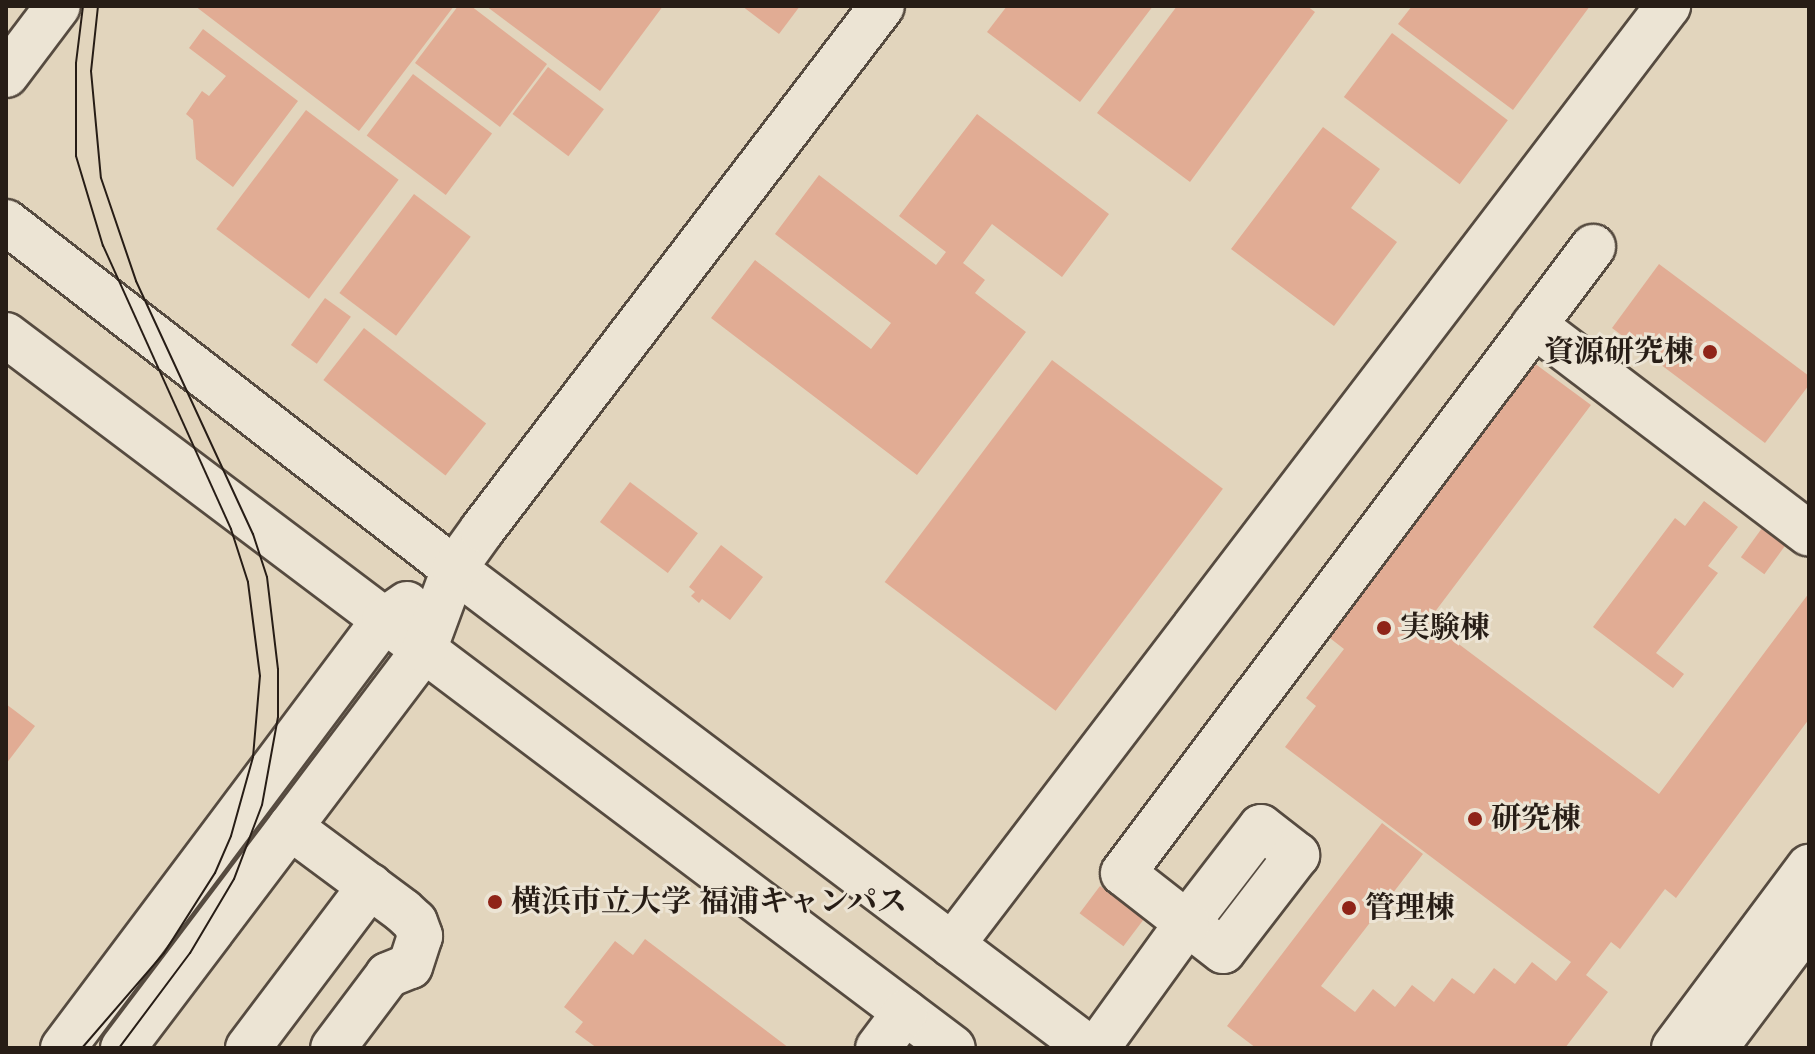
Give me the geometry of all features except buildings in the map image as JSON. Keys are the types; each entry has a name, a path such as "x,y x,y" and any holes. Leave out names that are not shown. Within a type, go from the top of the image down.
{"street":[{"path":"6,75 58,6"},
{"path":"63,1048 384,620 454,569 882,6"},
{"path":"952,945 1668,6"},
{"path":"6,222 454,569 1089,1048"},
{"path":"1097,1048 1187,923 1123,873 1593,247"},
{"path":"1534,325 1809,534"},
{"path":"6,335 953,1048"},
{"path":"123,1048 424,650 454,569"},
{"path":"290,827 415,922 420,936 410,966 388,975 333,1048"},
{"path":"1674,1048 1809,867"},
{"path":"248,1048 370,886"},
{"path":"1715,1048 1778,995 1809,923"},
{"path":"878,1048 905,1012"}],"tram line":[{"path":"82,1048 164,953 215,873 231,836 253,757 260,676 248,582 231,529 103,246 76,156 76,63 83,6"},
{"path":"98,6 91,71 101,178 136,281 253,534 267,577 278,669 278,717 262,805 234,879 190,953 119,1048"}],"place":[{"name":"資源研究棟","path":"1710,352"},
{"name":"実験棟","path":"1384,628"},
{"name":"研究棟","path":"1475,819"},
{"name":"横浜市立大学 福浦キャンパス","path":"495,902"},
{"name":"管理棟","path":"1349,908"}]}
